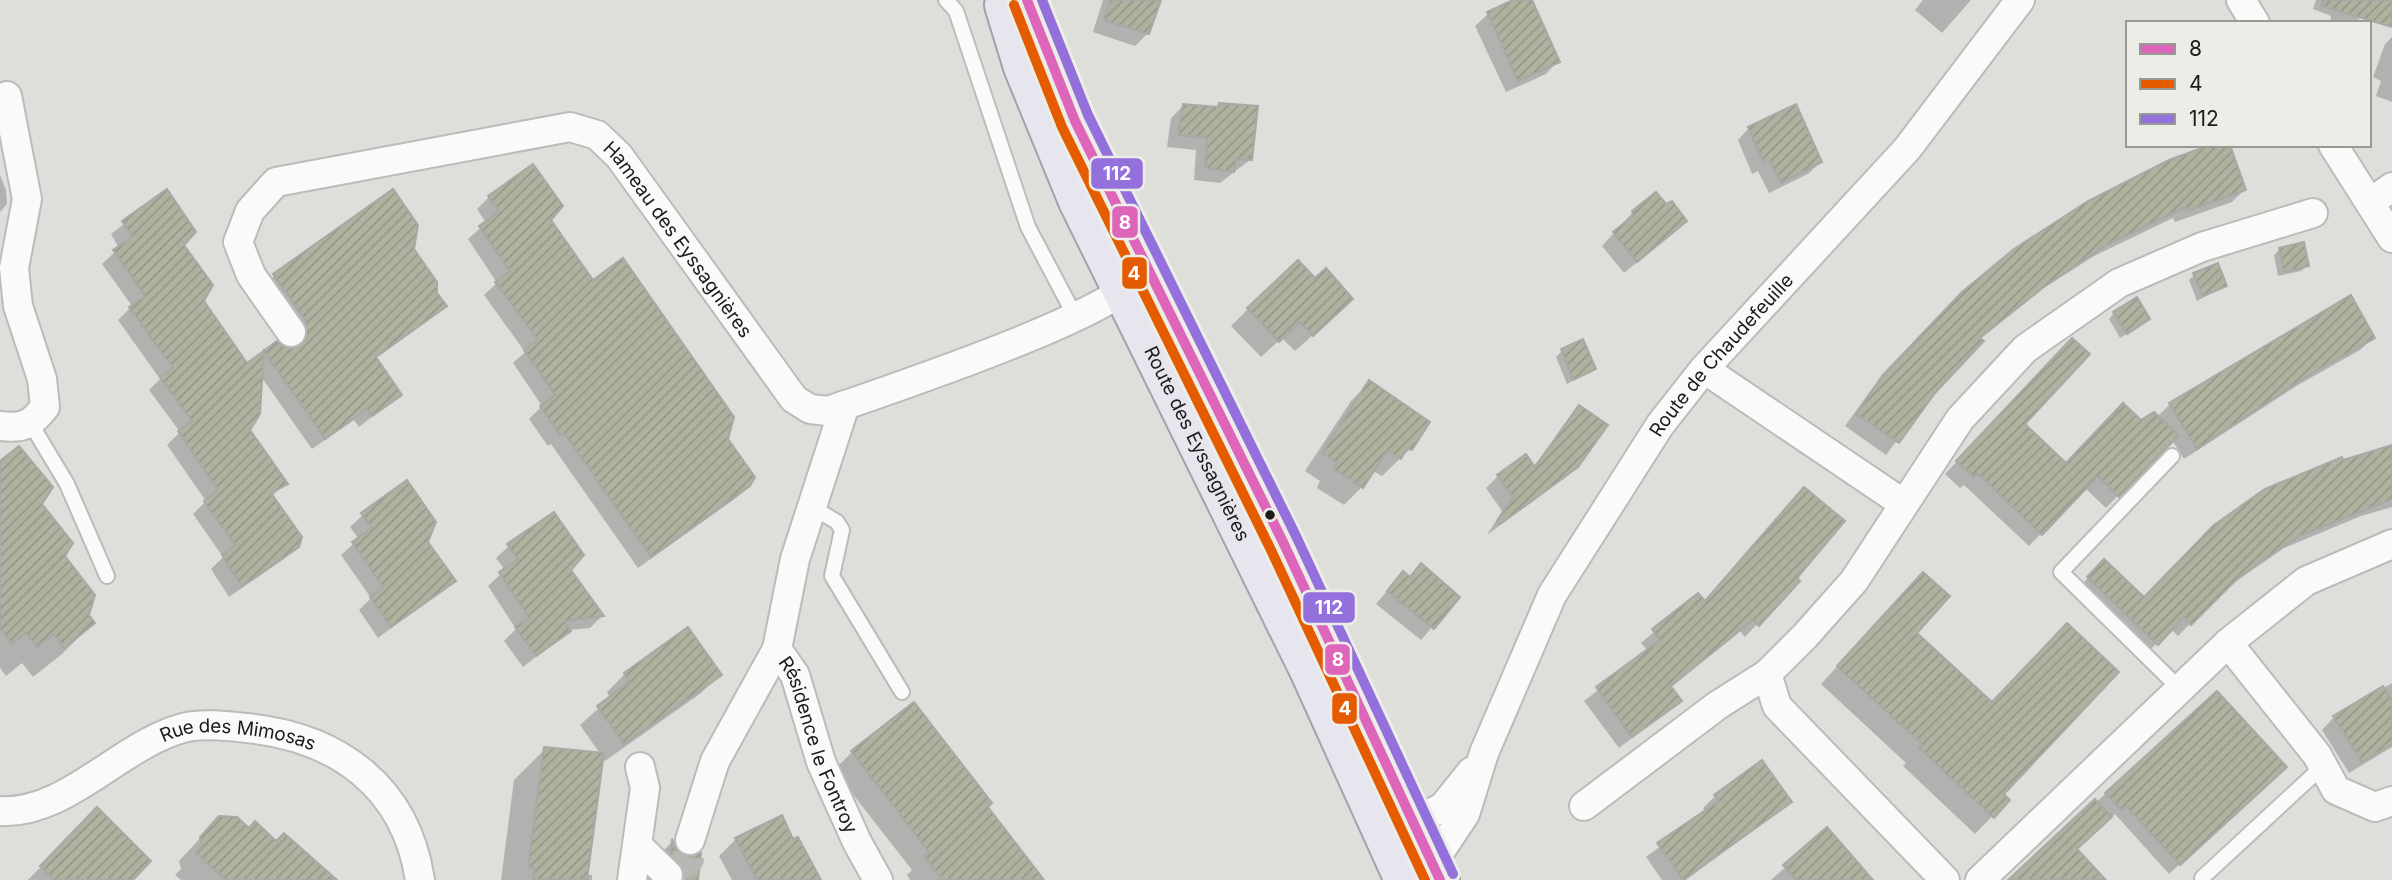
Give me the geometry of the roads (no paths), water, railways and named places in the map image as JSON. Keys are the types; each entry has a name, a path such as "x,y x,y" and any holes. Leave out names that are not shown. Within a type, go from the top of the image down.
{"main road":[{"name":"Route des Eyssagnières","path":"1003,0 1023,67 1049,135 1123,293 1309,670 1418,861"},
{"name":"Route des Eyssagnières","path":"1027,0 1076,121 1257,491 1418,861"}],"street":[{"name":"Route de Chaudefeuille","path":"1418,861 1441,850 1465,814 1484,753 1552,595 1660,425 1704,369 1906,149 2020,0"},
{"path":"2241,0 2254,21"},
{"path":"0,426 18,428 31,424 45,407 41,379 17,294 14,268 27,199 7,96"},
{"name":"Hameau des Eyssagnières","path":"291,331 251,275 238,242 250,211 275,182 570,127 597,135 619,156 793,399 810,409 828,411 1023,340 1123,293"},
{"path":"2335,147 2381,195 2392,237"},
{"path":"1584,806 1718,705 1767,674 1854,581 1961,419 2025,349 2119,282 2202,247 2313,213"},
{"path":"1123,293 1133,283 1142,258"},
{"path":"1123,293 1136,294 1146,301 1213,435 1257,491"},
{"path":"1704,369 1904,504"},
{"name":"Résidence le Fontroy","path":"845,405 795,559 776,649 795,675 821,762 857,842 878,880"},
{"path":"1980,880 2228,643 2306,581 2392,544"},
{"path":"2228,643 2323,766 2336,790 2375,807 2392,801"},
{"path":"690,839 715,761 776,649"},
{"path":"1767,674 1777,706 1945,880"},
{"name":"Rue des Mimosas","path":"0,811 20,812 45,804 145,746 183,728 221,726 271,730 326,748 364,771 394,806 416,851 420,880"},
{"name":"Route de Chaudefeuille","path":"1418,861 1443,807 1455,796 1484,753"},
{"path":"632,880 646,789 640,767"},
{"path":"638,846 668,875"}],"lane":[{"path":"946,0 956,12 1028,227 1074,316"},
{"path":"31,424 67,484 107,576"},
{"path":"2172,456 2061,572 2180,689"},
{"path":"812,507 837,522 842,530 832,576 902,692"},
{"path":"2202,878 2323,766"}],"tunnel":[{"path":"668,875 690,859 690,840"}]}
